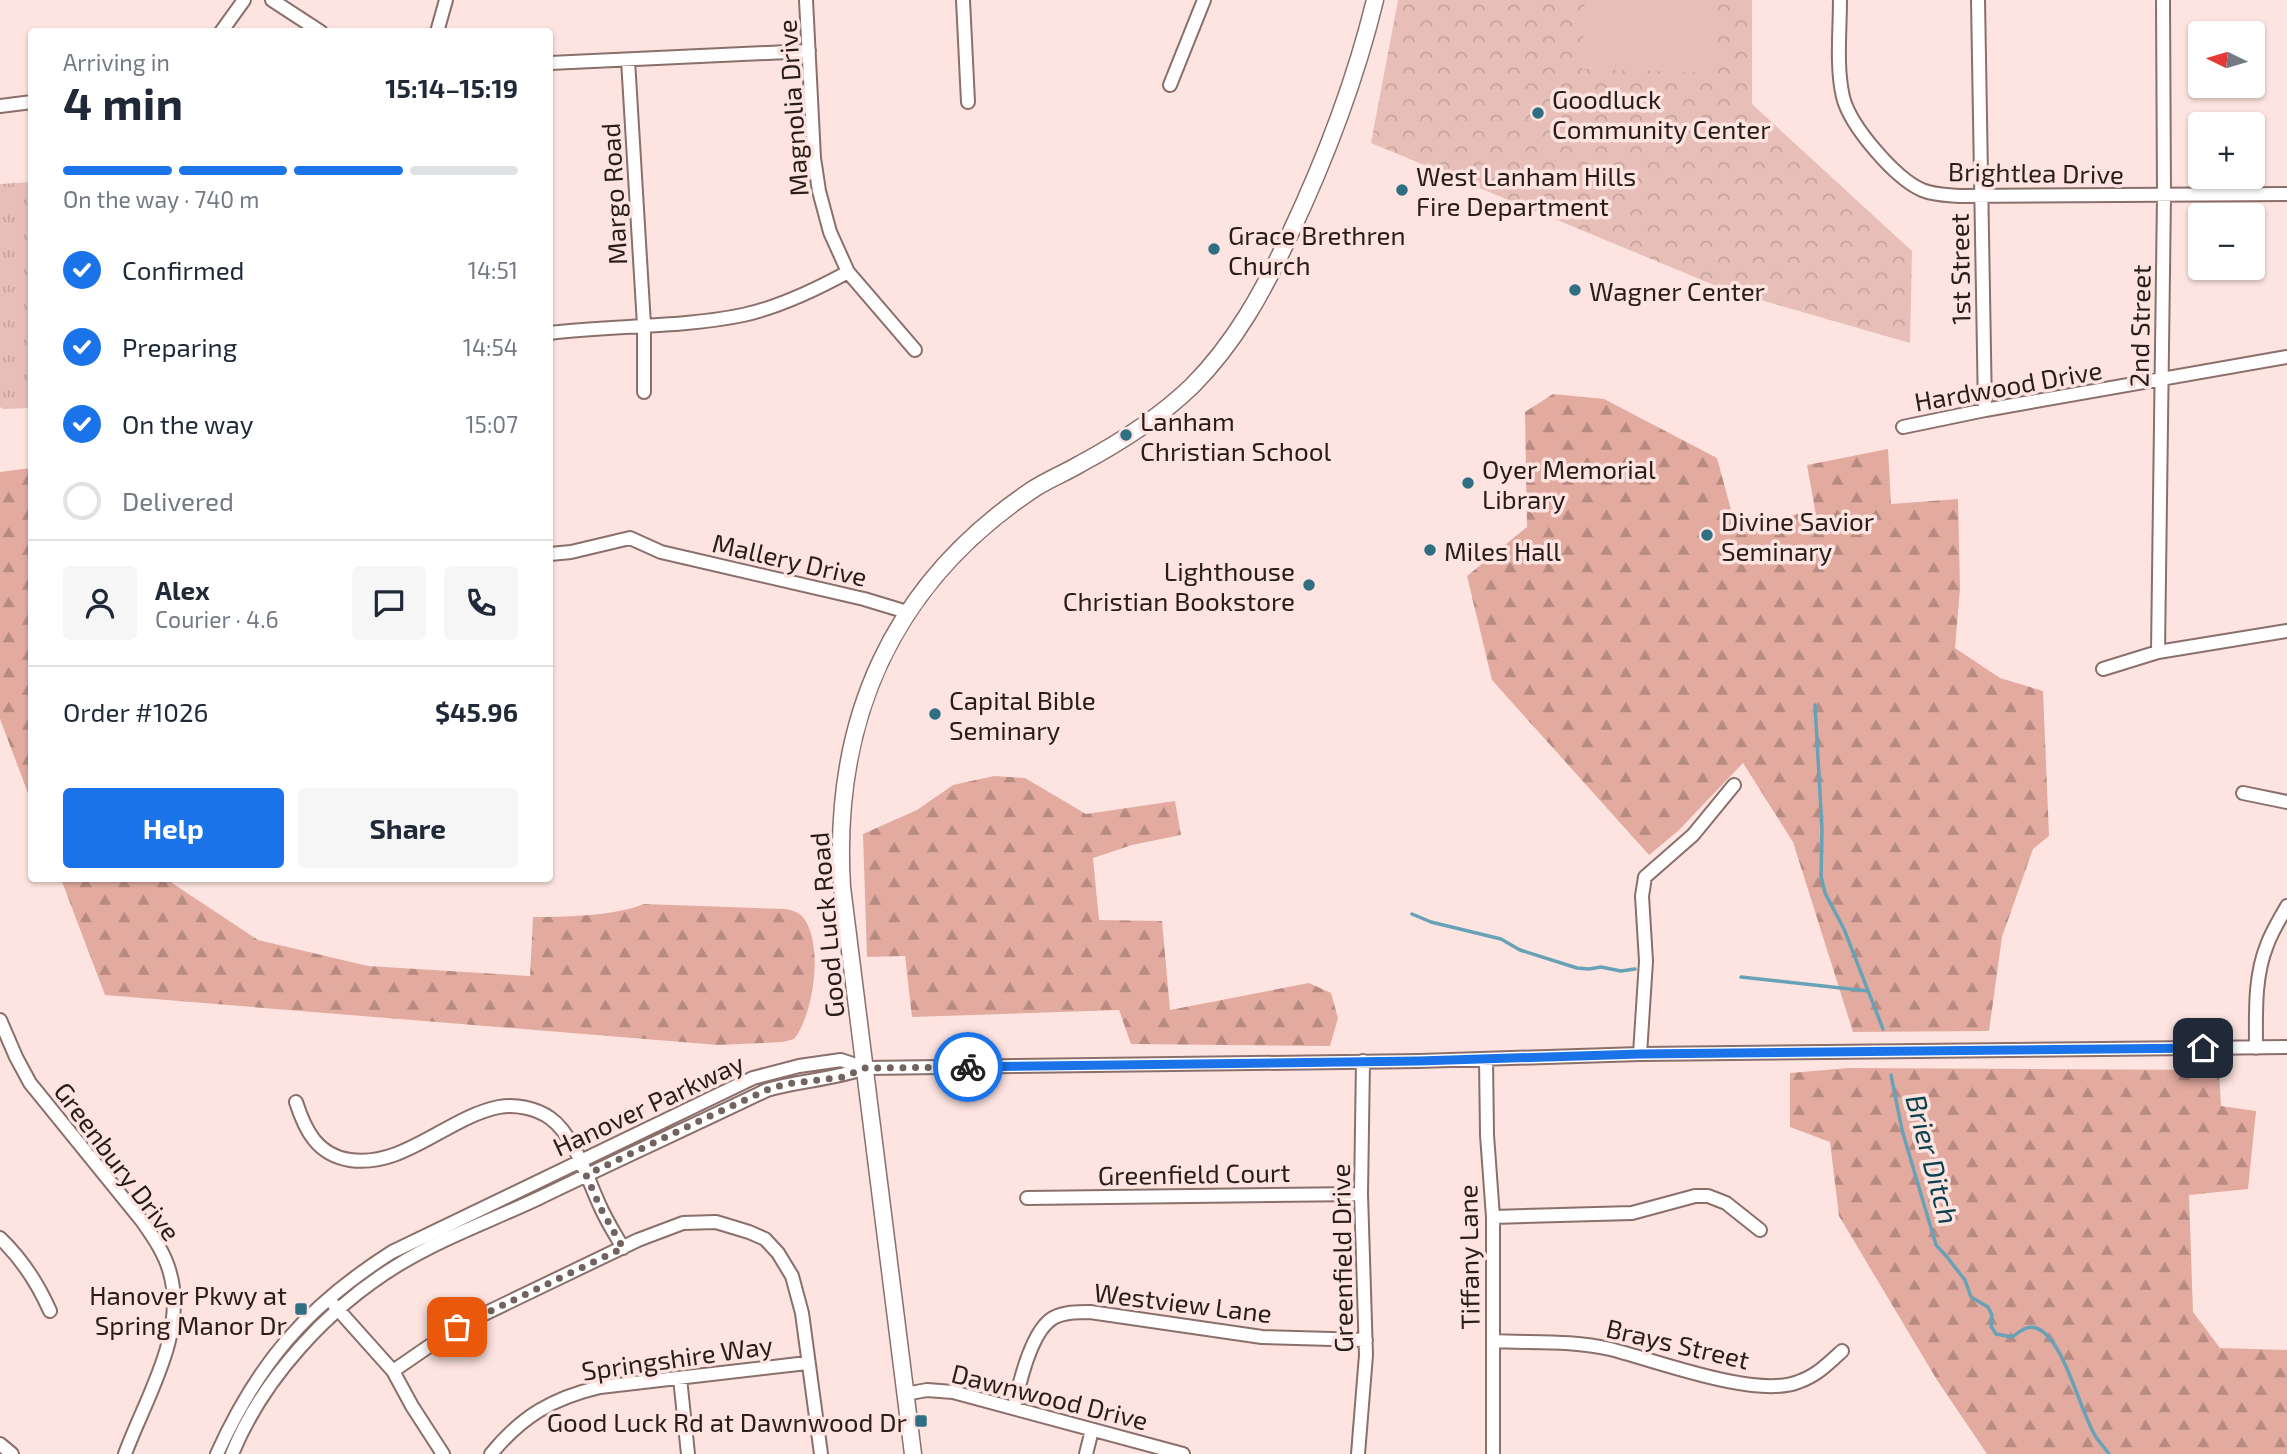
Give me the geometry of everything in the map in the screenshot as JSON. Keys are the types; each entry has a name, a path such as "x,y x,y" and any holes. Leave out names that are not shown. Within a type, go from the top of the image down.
{"main road":[{"name":"Good Luck Road","path":"913,1454 844,908 840,831 850,758 863,707 878,667 907,612 952,555 984,525 1035,488 1106,450 1156,418 1191,386 1230,342 1265,286 1314,183 1355,71 1375,0"}],"street":[{"path":"224,28 244,0"},
{"path":"272,0 315,28"},
{"path":"438,28 446,0"},
{"name":"Magnolia Drive","path":"806,0 814,158 818,191 830,232 848,272 915,350"},
{"path":"963,0 968,102"},
{"path":"1170,85 1204,0"},
{"name":"Brightlea Drive","path":"1840,0 1841,87 1847,108 1859,130 1909,183 1931,193 1980,196 2287,194"},
{"name":"1st Street","path":"1978,0 1985,410"},
{"name":"2nd Street","path":"2158,652 2164,196 2163,0"},
{"path":"553,63 808,51"},
{"name":"Margo Road","path":"628,60 644,325 644,392"},
{"path":"0,106 28,102"},
{"path":"553,333 699,322 745,314 803,295 848,272"},
{"name":"Hardwood Drive","path":"1903,427 2287,357"},
{"name":"Mallery Drive","path":"553,554 630,538 661,552 864,599 907,612"},
{"path":"2103,669 2158,652 2287,631"},
{"path":"1640,1054 1646,961 1642,897 1645,877 1693,835 1734,785"},
{"path":"2243,793 2287,802"},
{"path":"2256,1048 2261,965 2267,945 2287,906"},
{"name":"Greenbury Drive","path":"0,1020 30,1083 142,1221 158,1244 170,1273 173,1297 169,1337 160,1368 125,1454"},
{"path":"865,1068 1486,1059 1640,1054 2287,1047"},
{"name":"Tiffany Lane","path":"1486,1059 1487,1135 1493,1217 1493,1454"},
{"name":"Hanover Parkway","path":"217,1454 250,1389 276,1352 328,1298 392,1252 752,1078 799,1066 841,1060 865,1068"},
{"name":"Greenfield Drive","path":"1358,1454 1364,1404 1366,1340 1361,1194 1363,1060"},
{"name":"Hanover Parkway","path":"232,1454 254,1410 284,1368 338,1311 408,1260 444,1240 767,1090 796,1082 843,1077 865,1068"},
{"path":"296,1102 312,1139 330,1154 362,1161 385,1158 492,1109 509,1106 531,1110 548,1117 563,1133 580,1161 601,1209 623,1248"},
{"name":"Greenfield Court","path":"1027,1198 1361,1194"},
{"path":"1493,1217 1632,1213 1695,1196 1708,1196 1726,1203 1760,1230"},
{"path":"393,1371 457,1327 668,1227 694,1222 716,1222 758,1235 778,1253 796,1287 821,1454"},
{"path":"0,1238 32,1277 50,1311"},
{"path":"328,1298 393,1371 443,1454"},
{"name":"Westview Lane","path":"1014,1408 1021,1376 1042,1329 1053,1318 1068,1312 1090,1312 1262,1337 1366,1340"},
{"name":"Brays Street","path":"1493,1341 1580,1344 1723,1379 1769,1386 1797,1383 1820,1371 1842,1351"},
{"name":"Springshire Way","path":"491,1454 531,1415 568,1395 600,1387 807,1363"},
{"path":"680,1378 688,1454"},
{"name":"Dawnwood Drive","path":"905,1395 927,1390 944,1391 1183,1454"},
{"path":"1086,1454 1091,1430"},
{"path":"0,1444 12,1454"}],"green space":[{"path":"1398,0 1752,0 1752,104 1912,251 1910,343 1726,290 1371,143"},
{"path":"1585,0 1717,0 1712,73 1582,69"},
{"path":"28,182 28,408 0,407 0,184"},
{"path":"1553,394 1604,399 1717,458 1736,528 1815,510 1807,465 1888,449 1891,504 1958,499 1960,589 1955,648 2000,678 2043,691 2049,836 2033,849 2002,937 1989,1031 1853,1032 1793,842 1743,763 1678,831 1649,855 1492,680 1467,576 1527,527 1525,412"},
{"path":"28,468 28,793 0,719 0,472"},
{"path":"994,776 1025,778 1086,814 1175,801 1181,835 1132,845 1093,858 1099,920 1162,921 1170,1010 1309,983 1331,993 1338,1018 1330,1046 1131,1044 1119,1010 912,1017 905,956 867,957 863,834 917,810 953,785"},
{"path":"62,882 171,882 258,940 368,966 530,976 533,917 605,913 644,904 794,911 801,915 808,926 815,958 807,1013 794,1039 783,1042 718,1045 105,995"},
{"path":"1849,1068 2219,1070 2221,1106 2256,1111 2248,1189 2189,1195 2193,1312 2220,1348 2287,1350 2287,1454 1987,1454 1937,1380 1839,1216 1830,1142 1790,1127 1790,1073"}],"waterway":[{"name":"Brier Ditch","path":"1815,705 1822,829 1821,876 1825,893 1844,929 1883,1029"},
{"path":"1412,914 1431,922 1501,939 1520,950 1577,968 1601,967 1621,971 1635,969"},
{"path":"1741,977 1868,991"},
{"name":"Brier Ditch","path":"1891,1075 1902,1130 1936,1245 1965,1280 1971,1297 1988,1307 1992,1315 1991,1326 1996,1334 2012,1337 2029,1327 2046,1334 2063,1360 2090,1426 2109,1454"}],"way so far":[{"path":"457,1327 623,1248 586,1175 712,1115 786,1084 843,1077 865,1068 968,1067"}],"place":[{"name":"Goodluck Community Center","path":"1538,113"},
{"name":"West Lanham Hills Fire Department","path":"1402,190"},
{"name":"Grace Brethren Church","path":"1214,249"},
{"name":"Wagner Center","path":"1575,290"},
{"name":"Lanham Christian School","path":"1126,435"},
{"name":"Oyer Memorial Library","path":"1468,483"},
{"name":"Divine Savior Seminary","path":"1707,535"},
{"name":"Miles Hall","path":"1430,550"},
{"name":"Lighthouse Christian Bookstore","path":"1309,585"},
{"name":"Capital Bible Seminary","path":"935,714"},
{"name":"Hanover Pkwy at Spring Manor Dr","path":"301,1309"},
{"name":"Good Luck Rd at Dawnwood Dr","path":"921,1421"}],"route":[{"path":"968,1067 1419,1061 1640,1054 2203,1048"}]}
